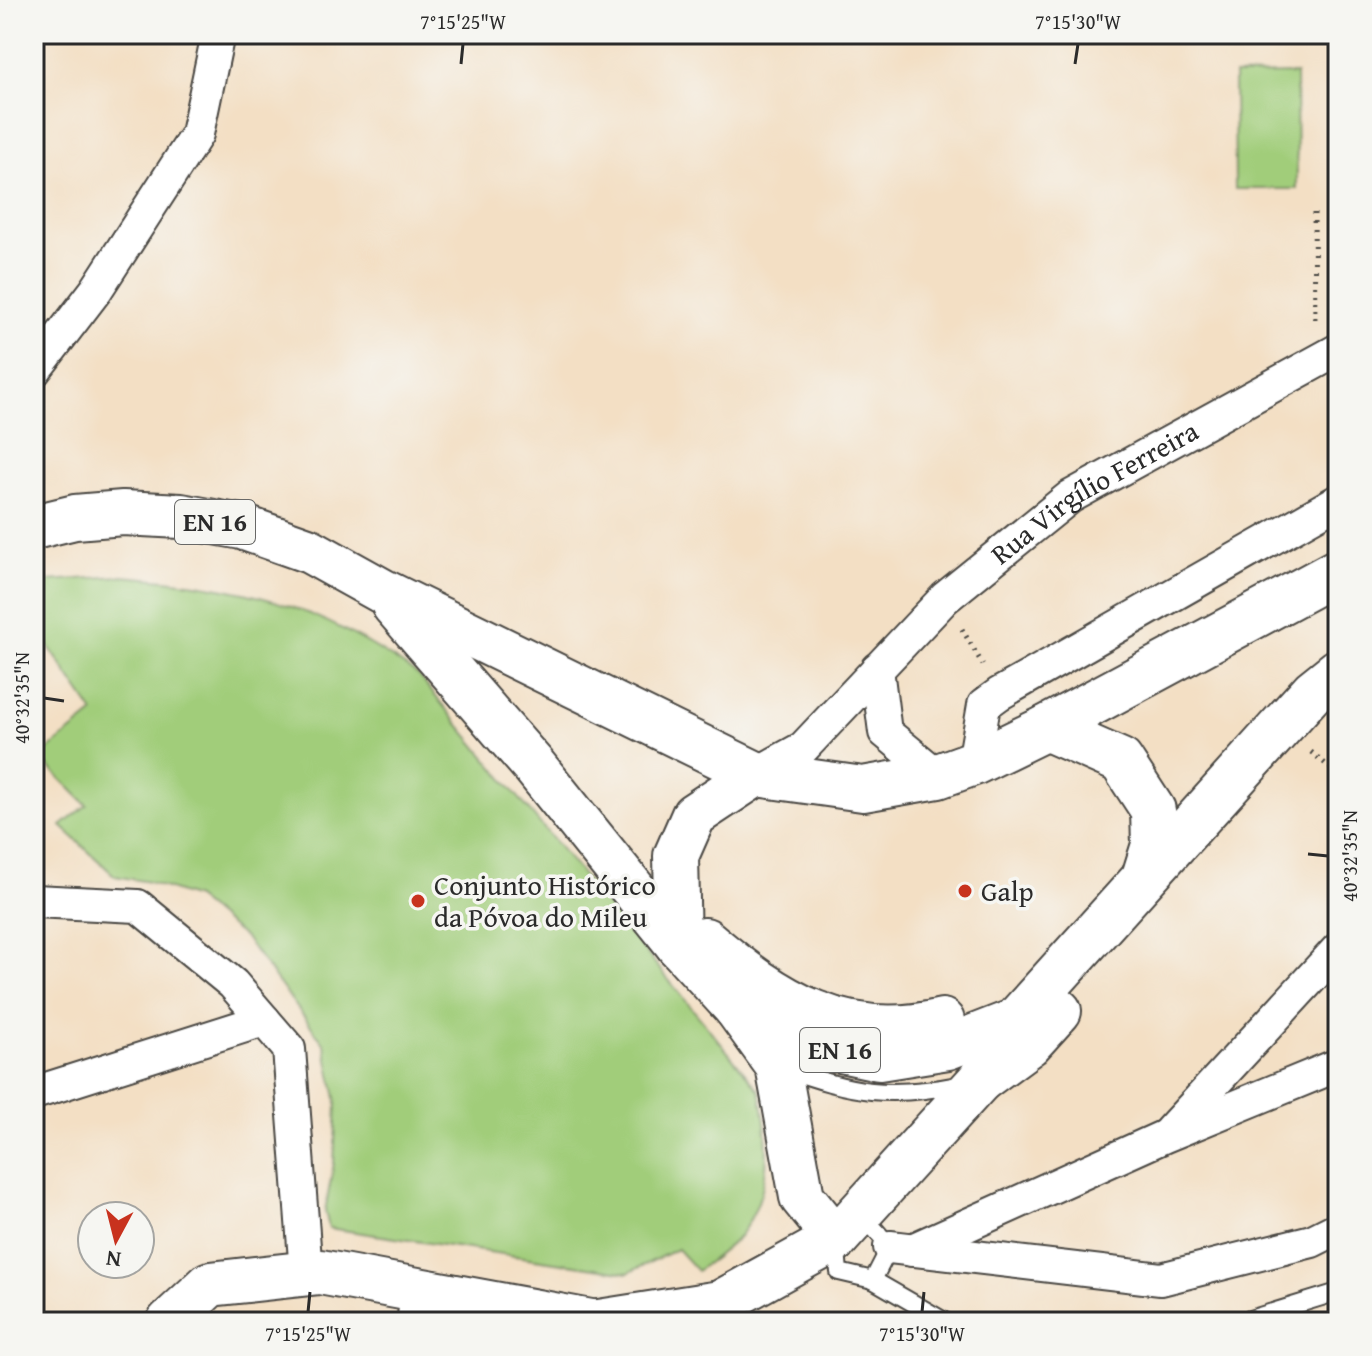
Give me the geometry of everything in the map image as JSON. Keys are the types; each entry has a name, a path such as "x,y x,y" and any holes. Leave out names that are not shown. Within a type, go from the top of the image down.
{"main road":[{"name":"EN 16","path":"34,527 75,517 123,513 181,516 242,527 310,551 382,591 756,774 863,789 956,769 1046,728 1338,571"},
{"name":"EN 16","path":"382,591 534,766 678,945 736,1008 803,1042 879,1058 948,1047 1015,1021 1313,691 1338,671"},
{"path":"980,1080 1029,1044 1338,692"},
{"path":"1046,728 1121,761 1153,810 1154,845 1144,877"},
{"path":"678,945 674,895 676,856 694,815 756,774"},
{"name":"EN 16","path":"674,895 706,940 753,980 806,1012 855,1026 920,1027 971,1015 1048,985"},
{"path":"736,1008 778,1066 802,1197 836,1239"},
{"path":"599,1322 720,1303 836,1239 980,1080 1015,1021"},
{"path":"169,1322 210,1284 320,1272 416,1306 591,1322"}],"street":[{"path":"34,371 96,290 197,134 218,34"},
{"name":"Rua Virgílio Ferreira","path":"756,774 803,748 945,598 1070,497 1327,356"},
{"path":"877,669 885,732 956,769 984,705 999,694 1338,501"},
{"path":"34,901 138,906 233,984 289,1049 306,1273"},
{"path":"1165,1136 1338,949"},
{"path":"34,1093 264,1020"},
{"path":"901,1248 1338,1065"},
{"path":"901,1248 1161,1279 1312,1241 1338,1228"}],"lane":[{"path":"778,1066 858,1091 933,1090 980,1080"},
{"path":"873,1280 901,1248 872,1226 836,1239 839,1272 873,1280 946,1322"},
{"path":"1240,1322 1338,1292"}],"path":[{"path":"1314,213 1327,356"},
{"path":"945,598 999,694"},
{"path":"1298,741 1338,774"}],"green space":[{"path":"1296,74 1297,189 1235,189 1234,75"},
{"path":"121,576 206,585 277,602 345,630 418,675 760,1091 767,1147 763,1184 751,1218 731,1245 697,1271 677,1249 628,1273 329,1228 325,1211 334,1163 337,1103 325,1045 245,938 195,898 149,882 115,876 61,826 87,805 39,757 94,713 34,625 34,582"}],"place":[{"name":"Galp","path":"965,891"},
{"name":"Conjunto Histórico da Póvoa do Mileu","path":"418,901"}]}
